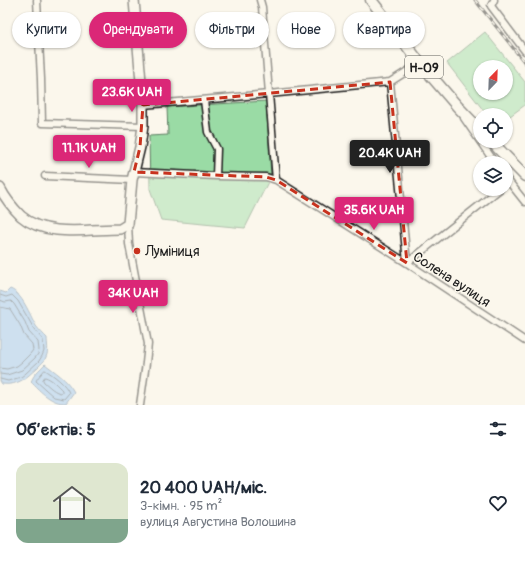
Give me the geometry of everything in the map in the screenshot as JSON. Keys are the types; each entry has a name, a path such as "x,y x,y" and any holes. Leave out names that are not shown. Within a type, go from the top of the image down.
{"main road":[{"name":"Н-09","path":"371,0 420,63 473,123"},
{"path":"498,148 525,176"}],"street":[{"path":"37,0 42,123 143,126"},
{"path":"134,0 143,105 143,126 133,176 128,224 129,244 148,344 140,405"},
{"path":"45,176 216,176 266,177 276,180 262,7 260,0"},
{"path":"494,0 491,6 525,52"},
{"path":"143,105 390,82 420,63"},
{"path":"390,82 407,264"},
{"path":"204,100 208,132 217,149 216,176"},
{"path":"457,106 470,128 490,156"},
{"name":"Солена вулиця","path":"276,180 525,341"},
{"path":"0,188 21,216 46,229 62,231 120,229 128,224"},
{"path":"513,189 525,202"},
{"path":"407,264 491,196"}],"highlighted area":[{"path":"390,82 407,263 276,180 266,177 134,172 140,147 143,105"}],"green space":[{"path":"485,32 507,60 473,60 473,97 447,63"},
{"path":"513,67 525,82 525,105 513,114 513,108 482,108 475,100 513,100"},
{"path":"266,101 271,176 245,228 161,220 150,189 149,136 168,135 167,107"}],"water":[{"path":"10,289 14,291 22,300 36,326 47,338 48,350 44,361 22,380 13,384 2,384 0,381 0,291 6,293"},
{"path":"45,364 57,373 74,392 66,403 61,403 51,399 42,393 31,382"}],"railway":[{"path":"475,0 525,63"}],"place":[{"name":"Луміниця","path":"137,251"}]}
